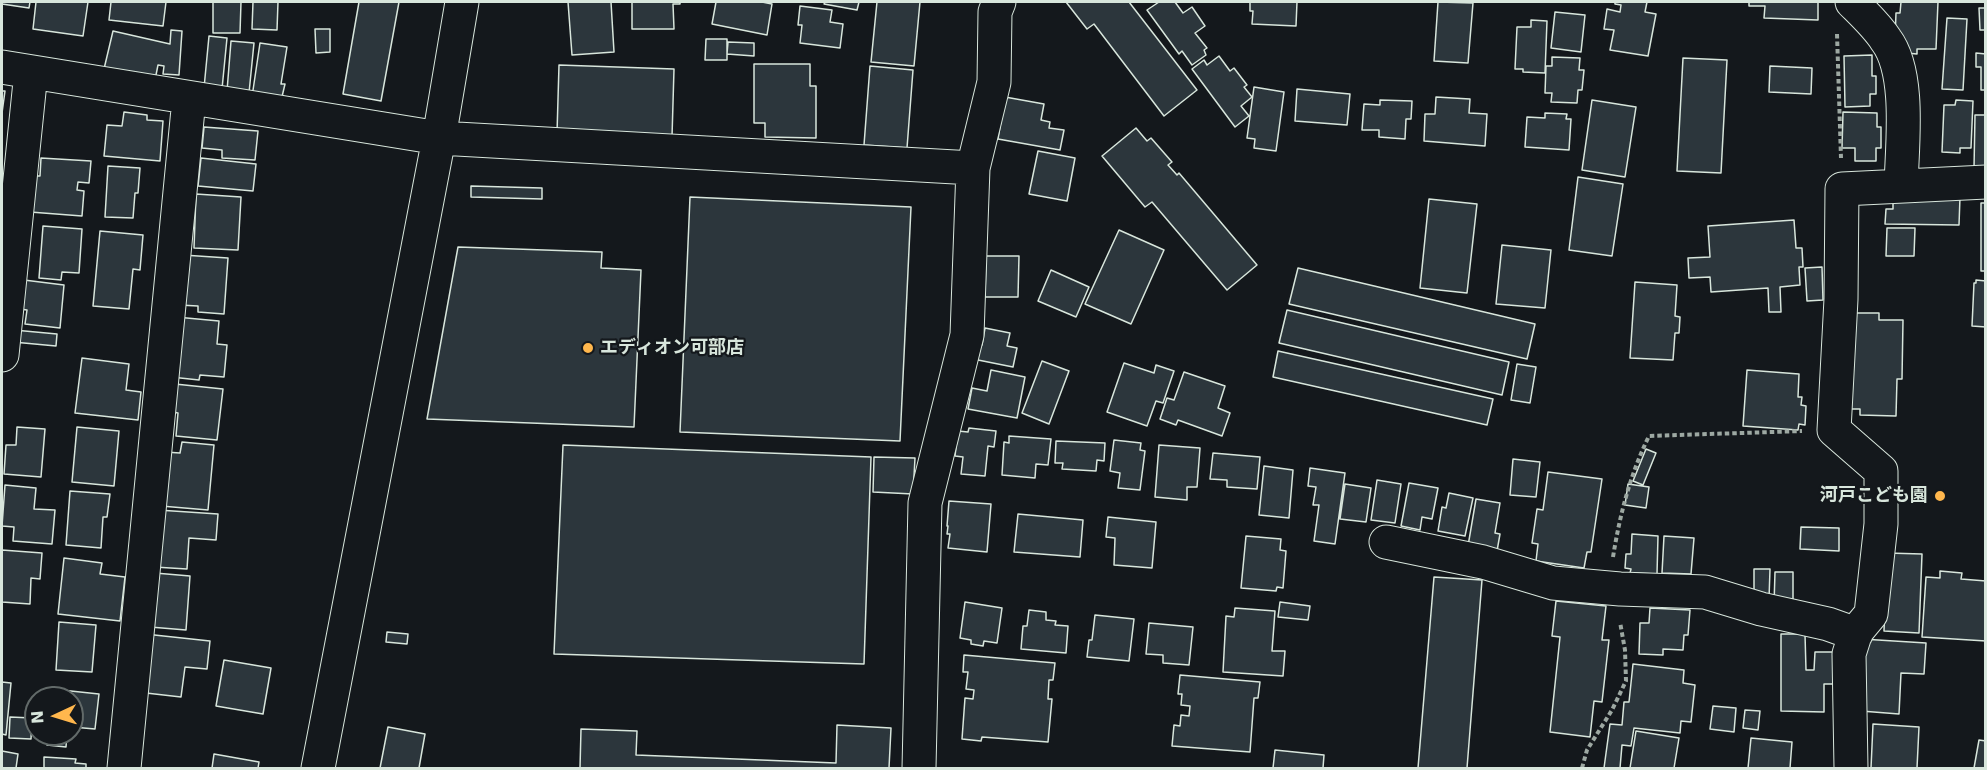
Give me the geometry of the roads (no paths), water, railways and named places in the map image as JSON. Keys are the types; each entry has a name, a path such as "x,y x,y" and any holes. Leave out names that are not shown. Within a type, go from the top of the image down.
{"street":[{"path":"318,768 439,138 462,2"},
{"path":"919,768 925,503 967,335 973,168 994,82 995,12 999,2"},
{"path":"1845,12 1888,42 1898,68 1903,95 1901,186"},
{"path":"2,355 16,69 439,138 973,168"},
{"path":"124,768 189,99"},
{"path":"1851,768 1849,654 1856,634 1871,614 1881,524 1881,471 1834,430 1841,299 1842,189 1986,182"},
{"path":"1386,542 1483,562 1553,583 1705,592 1761,609 1828,624 1856,634"}],"place":[{"name":"エディオン可部店","path":"588,348"},
{"name":"河戸こども園","path":"1940,496"}]}
